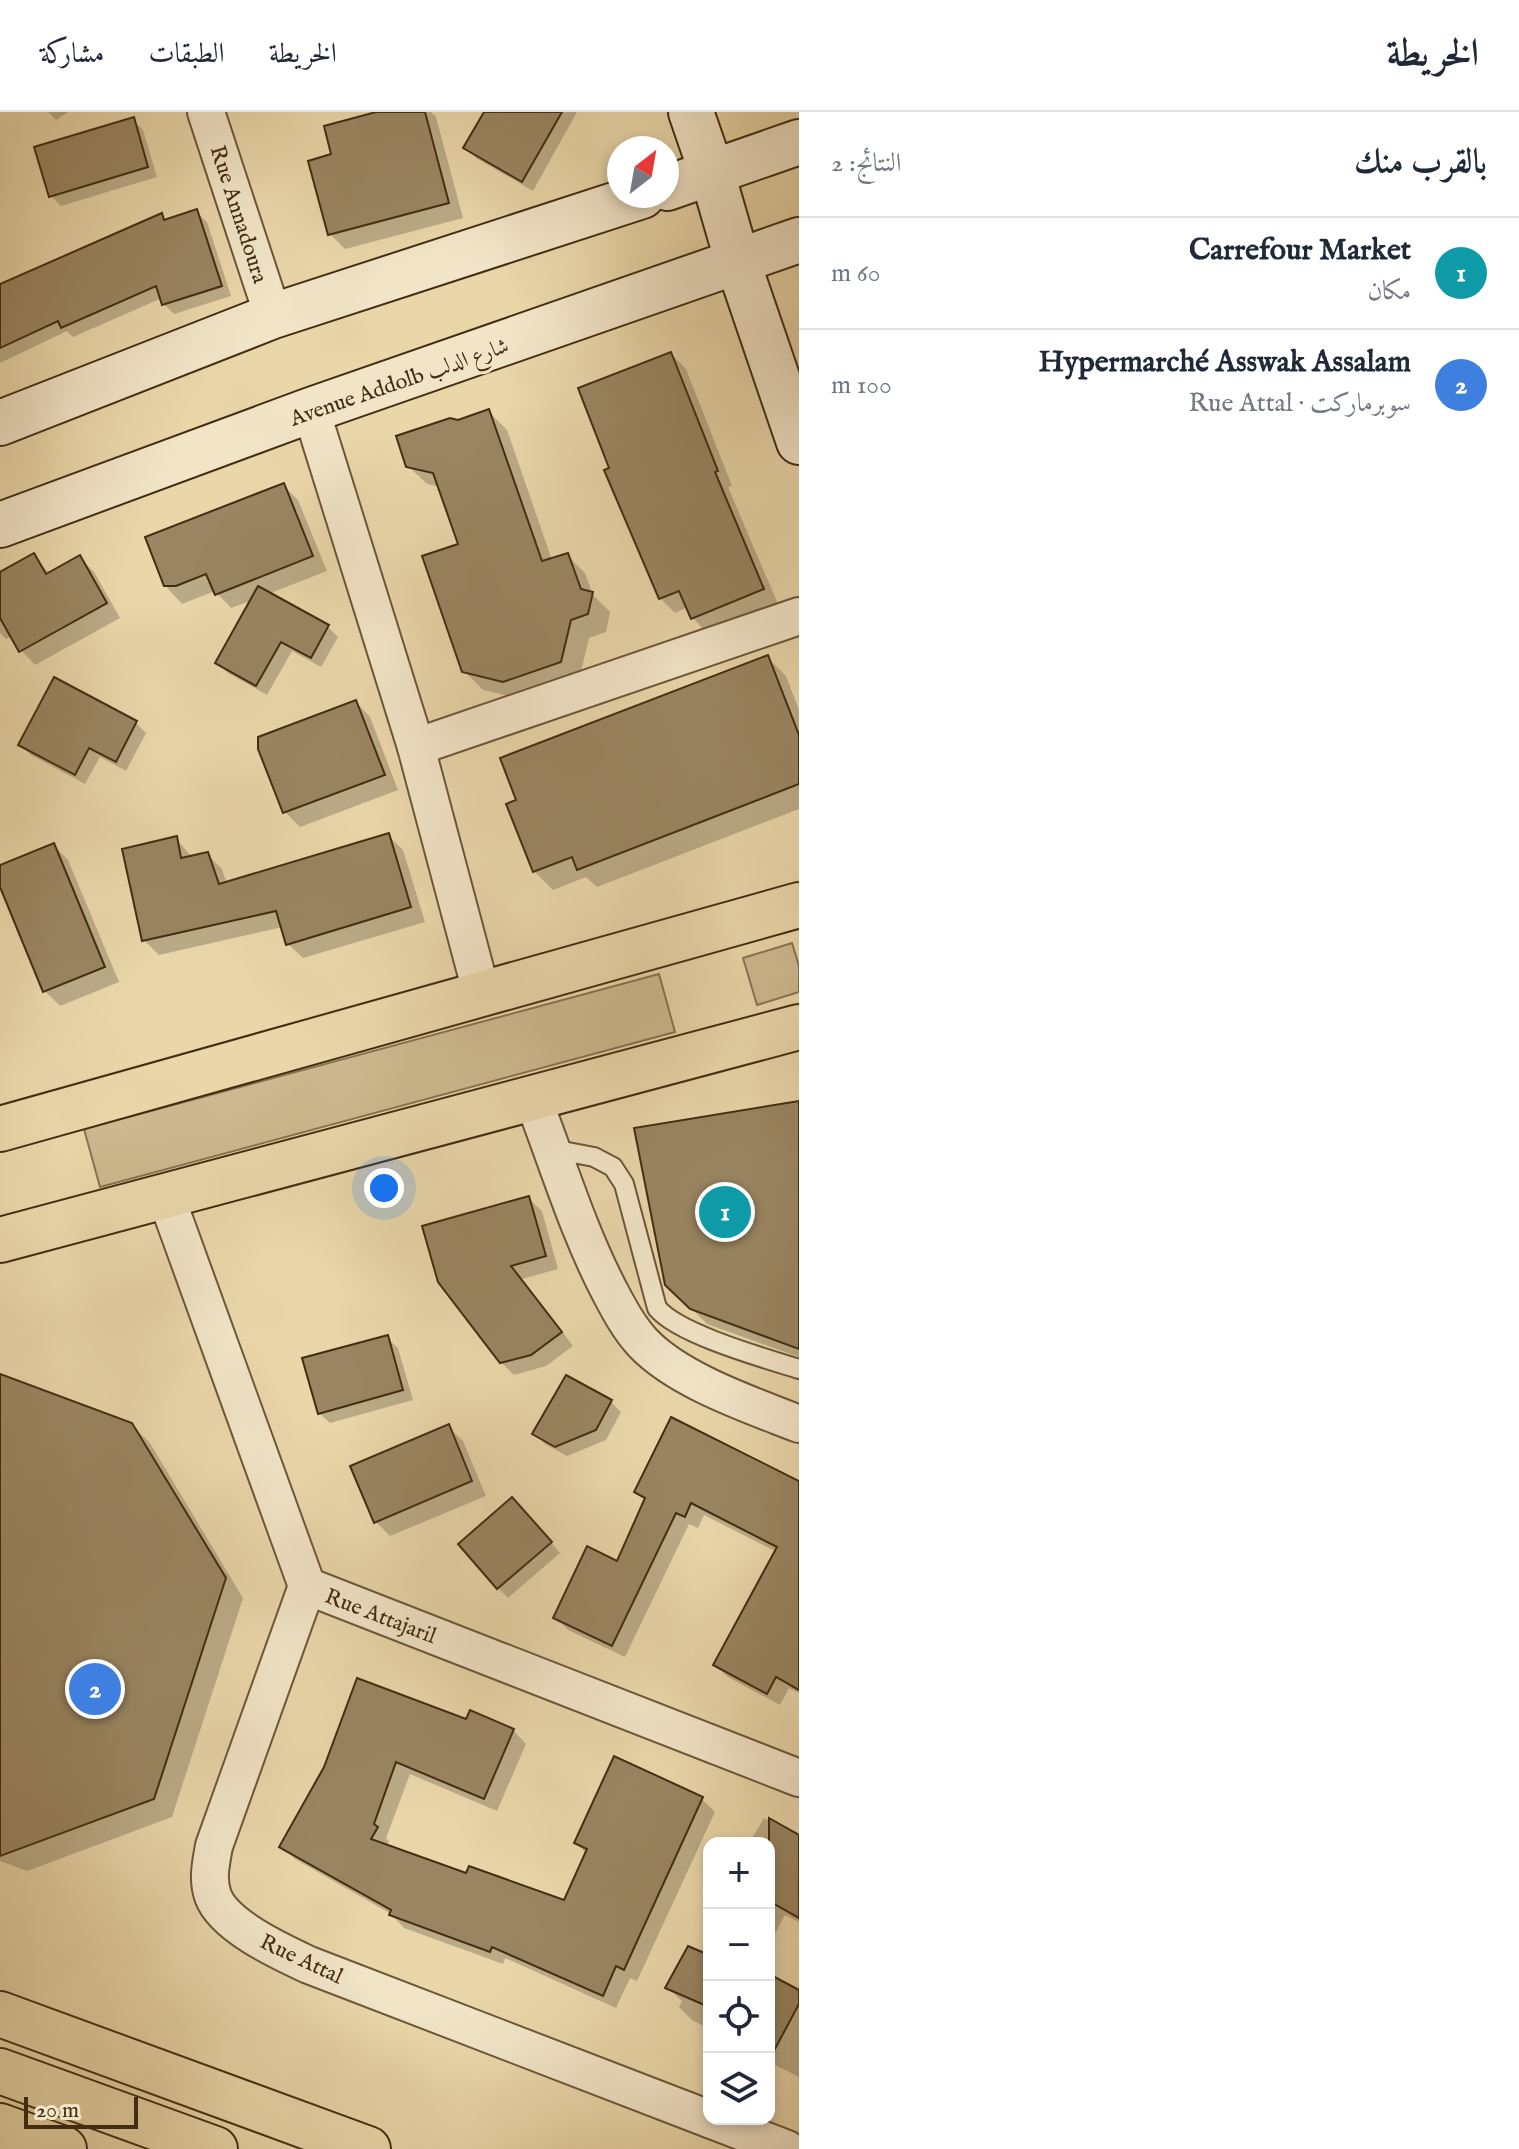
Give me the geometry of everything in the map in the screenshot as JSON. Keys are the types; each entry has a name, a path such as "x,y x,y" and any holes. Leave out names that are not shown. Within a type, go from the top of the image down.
{"main road":[{"path":"0,1129 799,905"},
{"path":"0,1240 799,1027"},
{"path":"0,2014 368,2149"},
{"path":"0,2071 215,2149"},
{"path":"0,2126 64,2149"}],"street":[{"name":"Rue Annadoura","path":"206,112 273,316"},
{"path":"691,112 799,442"},
{"path":"679,184 799,142"},
{"path":"0,423 273,316 607,207"},
{"name":"Avenue Addolb شارع الدلب","path":"0,525 311,410 799,240"},
{"path":"311,410 416,747 482,995"},
{"path":"416,747 799,616"},
{"path":"533,1099 593,1260 622,1314 643,1343 668,1363 727,1395 799,1424"},
{"name":"Rue Attajaril","path":"165,1194 307,1586 799,1778"},
{"name":"Rue Attal","path":"307,1586 214,1846 209,1873 215,1900 225,1913 252,1934 309,1965 703,2117"},
{"name":"Rue Attal","path":"725,2125 787,2149"}],"lane":[{"path":"552,1149 594,1157 613,1167 624,1184 657,1308 665,1318 731,1347 799,1369"}],"shaded area":[{"path":"792,943 799,966 799,992 757,1005 743,958"},
{"path":"659,974 675,1032 100,1187 84,1129"}],"building":[{"path":"376,112 425,112 449,203 328,235 308,161 331,154 324,126"},
{"path":"484,112 562,112 522,182 463,148"},
{"path":"134,117 148,167 49,197 34,147"},
{"path":"197,209 222,286 162,305 156,286 61,328 58,321 0,348 0,284 162,213 164,220"},
{"path":"671,352 718,471 715,472 764,589 691,619 679,591 659,599 604,470 609,468 578,388"},
{"path":"489,409 542,561 568,553 581,589 593,592 588,614 571,620 561,662 503,682 462,672 422,556 458,544 433,473 406,467 396,436"},
{"path":"284,483 313,556 215,595 206,574 176,586 164,586 145,537"},
{"path":"34,553 46,574 80,555 107,603 19,652 0,618 0,572"},
{"path":"258,586 329,625 311,658 281,642 256,686 215,663"},
{"path":"768,655 799,735 799,784 577,870 572,857 533,872 506,804 516,800 500,758"},
{"path":"54,677 137,721 116,762 89,748 75,775 18,745"},
{"path":"356,700 385,775 283,813 258,749 258,737"},
{"path":"389,833 411,907 286,945 276,911 142,941 122,849 177,836 181,858 208,852 219,884"},
{"path":"54,843 105,967 43,992 0,887 0,865"},
{"path":"799,1101 799,1349 690,1309 665,1285 634,1128"},
{"path":"529,1196 546,1256 511,1266 562,1332 531,1355 500,1363 438,1282 422,1226"},
{"path":"388,1335 403,1390 318,1414 302,1358"},
{"path":"0,1374 132,1423 226,1578 154,1799 0,1856"},
{"path":"566,1375 612,1400 596,1430 555,1447 532,1434"},
{"path":"671,1417 799,1481 799,1690 776,1677 767,1694 713,1665 777,1547 691,1503 685,1517 676,1513 612,1646 553,1618 587,1546 617,1561 645,1498 634,1492"},
{"path":"449,1424 472,1481 374,1523 350,1466"},
{"path":"512,1497 552,1542 497,1589 458,1544"},
{"path":"357,1678 466,1719 470,1710 514,1729 484,1799 396,1762 374,1824 378,1827 371,1839 466,1873 469,1866 564,1900 587,1849 574,1843 614,1756 703,1797 624,1970 616,1966 603,1996 492,1947 490,1952 389,1915 391,1910 279,1847 324,1767"},
{"path":"769,1818 799,1835 799,1918 775,1904 775,1837 769,1837"},
{"path":"688,1946 703,1952 703,2004 665,1988"},
{"path":"775,1977 799,1990 799,2004 775,2049"}],"place":[{"name":"Carrefour Market","path":"725,1212"},
{"name":"Hypermarché Asswak Assalam","path":"95,1689"}]}
